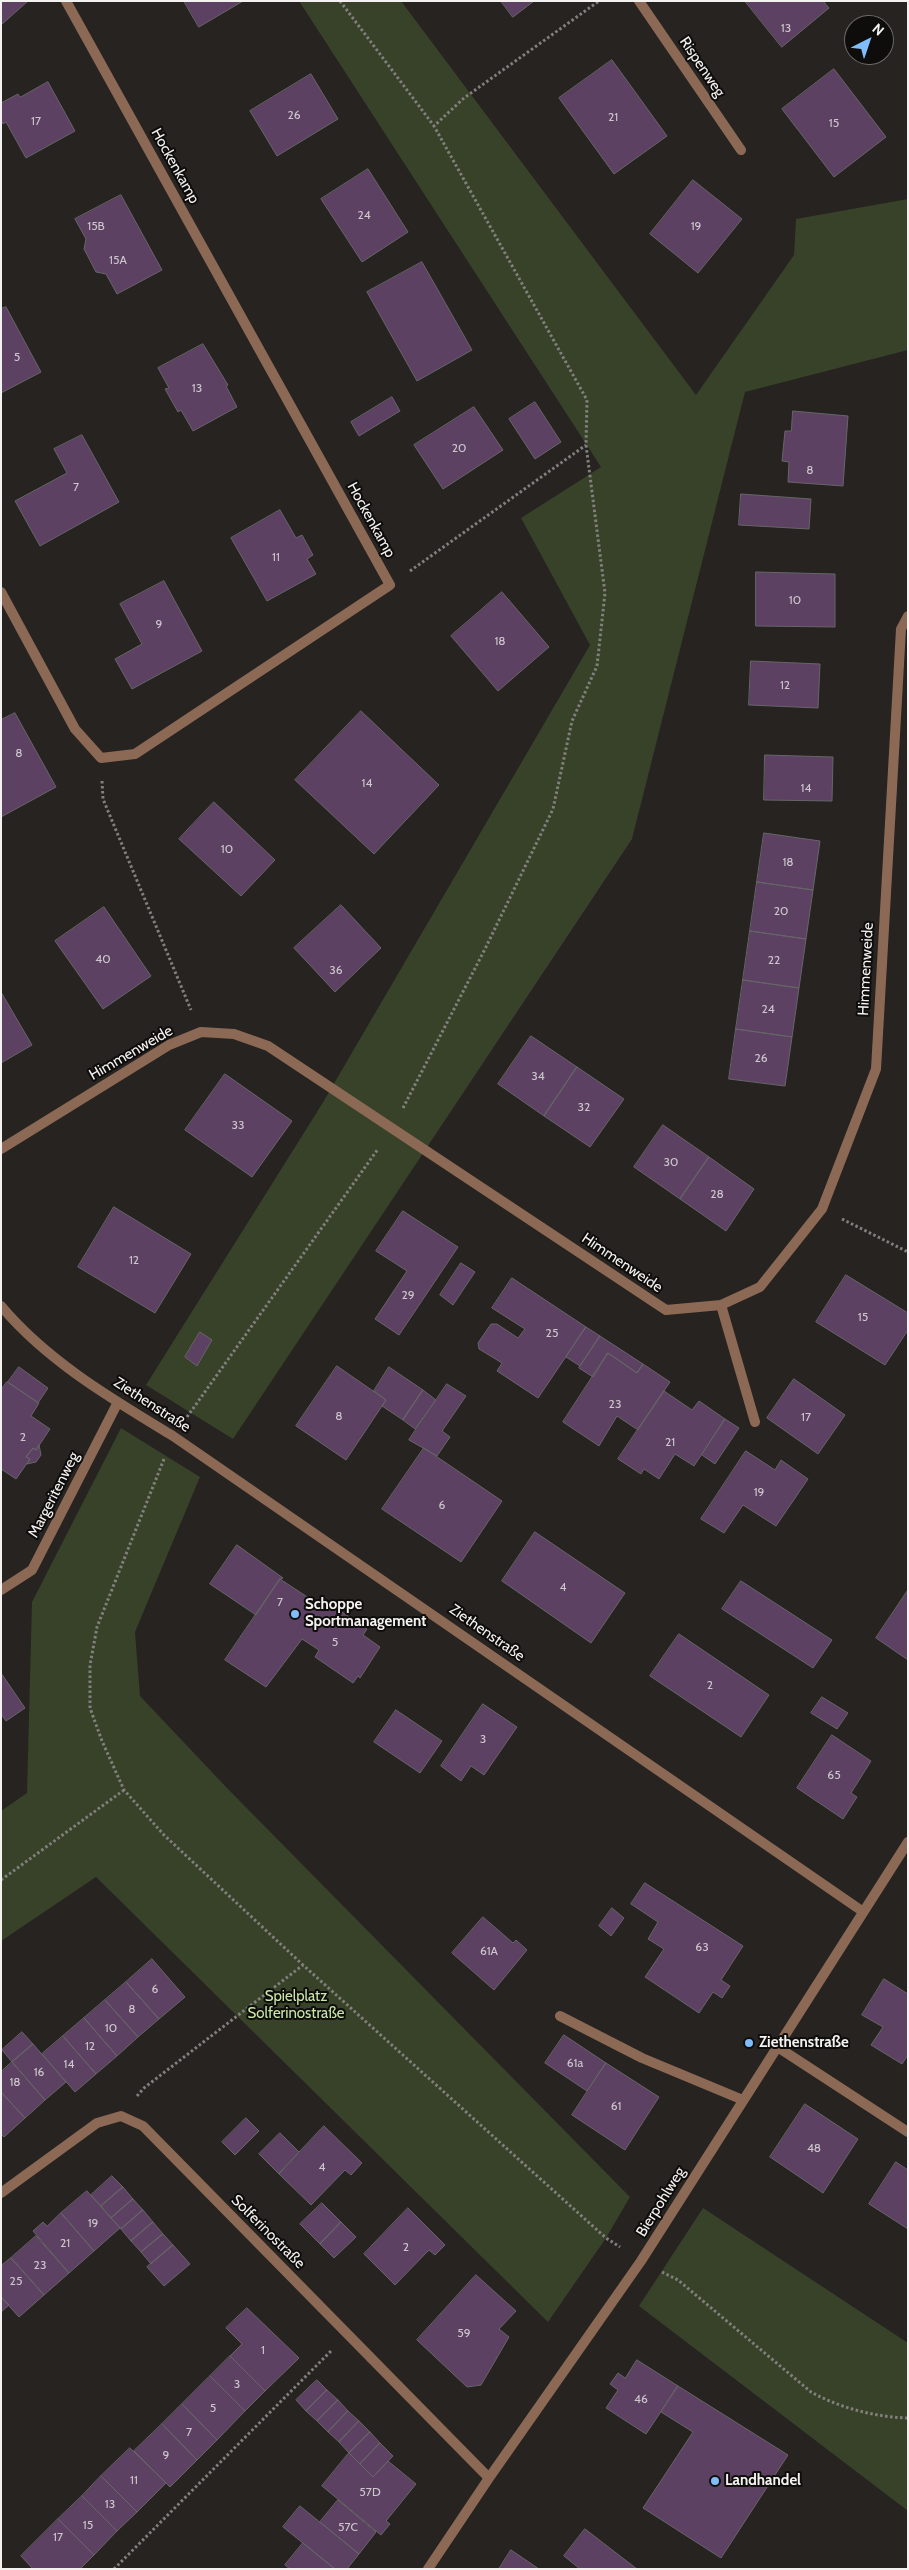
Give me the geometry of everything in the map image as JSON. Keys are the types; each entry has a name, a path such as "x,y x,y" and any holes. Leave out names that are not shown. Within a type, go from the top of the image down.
{"street":[{"name":"Hockenkamp","path":"66,1 390,585"},
{"name":"Rispenweg","path":"639,1 741,150"},
{"path":"1,592 76,729 101,758 135,754 390,585"},
{"name":"Himmenweide","path":"1,1150 169,1045 201,1032 234,1034 268,1046 666,1310 721,1305 760,1287 822,1209 876,1069 901,629 908,616"},
{"path":"721,1305 755,1422"},
{"name":"Ziethenstraße","path":"1,1306 16,1324 53,1356 118,1402 173,1436 862,1911"},
{"name":"Margeritenweg","path":"1,1590 32,1570 118,1402"},
{"name":"Bierpohlweg","path":"428,2569 489,2478 641,2261 862,1911 908,1842"},
{"path":"560,2016 642,2058 743,2100"},
{"path":"776,2046 908,2132"},
{"path":"1,2193 97,2123 121,2116"},
{"name":"Solferinostraße","path":"121,2116 143,2126 489,2478"}],"path":[{"path":"340,1 434,126 587,400 586,445 605,593 597,666 572,721 553,809 485,949 392,1129 173,1436 97,1627 90,1665 90,1708 102,1741 124,1790 164,1835 303,1965 606,2238 641,2261 678,2280 811,2392 832,2403 862,2411 908,2418"},
{"path":"434,126 464,98 599,1"},
{"path":"390,585 586,445"},
{"path":"101,758 103,799 201,1032"},
{"path":"822,1209 908,1252"},
{"path":"1,1880 124,1790"},
{"path":"121,2116 144,2088 303,1965"},
{"path":"114,2569 348,2334"}],"green space":[{"path":"299,1 401,1 696,395 794,255 796,219 908,199 908,350 745,392 632,839 233,1439 146,1385 322,1104 590,645 521,518 601,467"},
{"name":"Spielplatz Solferinostraße","path":"121,1428 200,1477 135,1632 140,1696 227,1788 630,2197 606,2238 548,2322 96,1877 1,1941 1,1811 27,1793 32,1602"},
{"path":"703,2208 908,2343 908,2511 639,2306"}],"building":[{"path":"1,1 28,1 1,25"},
{"path":"184,1 243,1 199,27"},
{"path":"501,1 534,1 513,17"},
{"path":"745,1 823,1 829,8 782,47"},
{"path":"612,60 667,136 614,174 559,98"},
{"path":"834,69 886,137 834,177 782,109"},
{"path":"311,74 338,119 277,156 250,111"},
{"path":"48,82 75,131 26,158 6,122 3,124 1,120 1,103 18,94 20,97"},
{"path":"368,169 408,232 362,262 321,199"},
{"path":"693,180 742,219 698,273 650,234"},
{"path":"121,195 162,270 117,294 106,274 96,272 84,249 86,239 75,219"},
{"path":"422,262 472,350 417,381 367,292"},
{"path":"6,307 41,372 1,393 1,309"},
{"path":"203,344 228,385 226,386 237,407 193,431 181,410 178,412 165,389 169,388 158,368"},
{"path":"392,397 400,411 359,436 351,422"},
{"path":"535,402 561,442 535,459 509,419"},
{"path":"474,407 503,450 443,489 414,445"},
{"path":"793,411 848,416 843,486 788,482 789,462 782,461 785,431 791,431"},
{"path":"82,435 119,502 40,546 15,501 67,473 54,449"},
{"path":"741,494 811,499 809,529 739,525"},
{"path":"280,510 296,538 302,535 313,555 307,559 316,574 267,601 231,538"},
{"path":"756,572 835,574 835,627 756,626"},
{"path":"164,581 202,651 132,689 115,659 142,644 120,604"},
{"path":"502,592 549,647 498,691 451,636"},
{"path":"751,661 820,664 818,708 749,705"},
{"path":"361,711 439,785 374,854 295,780"},
{"path":"15,713 56,787 1,817 1,720"},
{"path":"765,755 833,757 832,801 764,800"},
{"path":"214,802 275,860 241,896 179,839"},
{"path":"764,833 820,841 813,890 757,882"},
{"path":"757,882 813,890 806,939 750,931"},
{"path":"341,905 381,948 335,992 294,948"},
{"path":"104,907 151,976 103,1009 55,941"},
{"path":"750,931 806,939 799,988 743,980"},
{"path":"743,980 799,988 792,1037 736,1029"},
{"path":"1,992 32,1045 1,1063"},
{"path":"736,1029 792,1037 785,1086 729,1079"},
{"path":"531,1036 577,1067 544,1116 498,1084"},
{"path":"577,1067 624,1099 590,1147 544,1116"},
{"path":"225,1074 292,1121 252,1177 185,1130"},
{"path":"663,1125 709,1157 680,1199 634,1167"},
{"path":"709,1157 754,1189 726,1231 680,1199"},
{"path":"114,1207 191,1254 155,1313 78,1267"},
{"path":"403,1211 458,1247 399,1335 375,1319 407,1271 376,1251"},
{"path":"461,1263 475,1272 453,1305 440,1295"},
{"path":"846,1275 908,1313 908,1330 885,1365 816,1322"},
{"path":"512,1278 586,1327 538,1398 497,1371 502,1363 479,1349 478,1343 491,1324 497,1324 518,1338 525,1329 492,1308"},
{"path":"586,1327 600,1336 580,1366 566,1357"},
{"path":"200,1332 212,1340 197,1366 185,1357"},
{"path":"600,1336 643,1364 637,1373 608,1353 593,1377 579,1368"},
{"path":"608,1353 637,1373 643,1364 670,1382 638,1430 617,1416 599,1446 563,1422"},
{"path":"337,1366 386,1400 346,1460 296,1426"},
{"path":"19,1367 48,1388 38,1403 8,1382"},
{"path":"389,1367 423,1390 403,1420 382,1406 386,1400 374,1391"},
{"path":"794,1379 845,1415 818,1454 767,1418"},
{"path":"7,1382 39,1403 31,1416 50,1429 36,1450 33,1448 26,1457 30,1459 16,1479 1,1469 1,1390"},
{"path":"447,1384 466,1396 442,1431 450,1437 437,1456 409,1440"},
{"path":"423,1390 436,1400 415,1429 403,1420"},
{"path":"664,1391 692,1410 699,1401 725,1419 694,1466 675,1454 659,1479 644,1469 641,1474 618,1459"},
{"path":"725,1419 739,1428 715,1464 702,1455"},
{"path":"39,1445 41,1455 36,1462 27,1464 30,1459 26,1457 33,1448 36,1450"},
{"path":"424,1448 502,1501 461,1562 382,1509"},
{"path":"746,1451 775,1470 781,1460 808,1479 776,1526 743,1505 724,1533 701,1519"},
{"path":"535,1532 625,1593 591,1643 502,1581"},
{"path":"237,1545 283,1578 280,1579 256,1615 210,1584"},
{"path":"280,1579 327,1610 330,1604 367,1629 363,1635 380,1647 360,1678 358,1676 353,1683 315,1657 319,1650 302,1639 266,1687 225,1660"},
{"path":"741,1581 832,1640 813,1668 722,1609"},
{"path":"908,1590 908,1660 876,1638"},
{"path":"679,1634 769,1695 741,1737 650,1676"},
{"path":"1,1673 25,1708 6,1721 1,1714"},
{"path":"822,1697 848,1713 837,1729 811,1713"},
{"path":"483,1704 517,1727 484,1775 471,1766 461,1781 441,1766"},
{"path":"396,1710 442,1741 420,1773 374,1742"},
{"path":"832,1735 871,1761 851,1793 857,1797 843,1819 797,1788"},
{"path":"645,1883 743,1946 721,1980 730,1986 722,1998 713,1992 699,2013 645,1977 664,1949 648,1939 658,1922 631,1904"},
{"path":"612,1908 624,1918 611,1936 599,1926"},
{"path":"483,1917 513,1943 516,1940 527,1950 494,1990 452,1953"},
{"path":"152,1959 185,1997 159,2019 126,1982"},
{"path":"884,1979 908,1994 908,2055 902,2064 871,2045 883,2027 862,2015"},
{"path":"126,1982 159,2019 138,2037 105,2000"},
{"path":"105,2000 138,2037 117,2056 84,2018"},
{"path":"84,2018 117,2056 96,2074 63,2036"},
{"path":"22,2032 33,2044 12,2062 2,2050"},
{"path":"564,2035 606,2063 587,2091 545,2063"},
{"path":"63,2036 96,2074 75,2092 42,2054"},
{"path":"33,2044 66,2082 45,2100 12,2062"},
{"path":"12,2062 45,2100 25,2118 1,2092 1,2072"},
{"path":"606,2063 659,2097 625,2150 572,2115"},
{"path":"1,2092 25,2118 4,2137 1,2134"},
{"path":"805,2104 858,2139 823,2193 770,2157"},
{"path":"246,2118 259,2131 235,2155 222,2142"},
{"path":"324,2126 362,2163 351,2175 345,2170 311,2205 279,2174"},
{"path":"280,2133 299,2152 279,2174 259,2154"},
{"path":"896,2162 908,2170 908,2229 869,2204"},
{"path":"112,2176 123,2187 101,2206 91,2195"},
{"path":"123,2187 133,2199 111,2218 101,2206"},
{"path":"87,2191 120,2228 94,2251 61,2213"},
{"path":"133,2199 143,2210 121,2229 111,2218"},
{"path":"322,2203 341,2222 320,2244 300,2224"},
{"path":"408,2208 445,2245 435,2255 429,2250 395,2285 364,2254"},
{"path":"143,2210 153,2222 131,2241 121,2229"},
{"path":"61,2213 94,2251 69,2273 33,2231 43,2222 47,2226"},
{"path":"153,2222 163,2234 141,2252 131,2241"},
{"path":"341,2222 356,2237 334,2258 320,2244"},
{"path":"163,2234 173,2245 151,2264 141,2252"},
{"path":"36,2236 69,2273 44,2295 11,2258"},
{"path":"173,2245 190,2264 164,2286 147,2267"},
{"path":"11,2258 44,2295 19,2317 1,2297 1,2266"},
{"path":"476,2275 516,2311 499,2329 509,2337 481,2385 467,2387 417,2340"},
{"path":"1,2297 9,2305 1,2312"},
{"path":"247,2308 299,2358 265,2391 230,2356 242,2344 226,2328"},
{"path":"230,2356 265,2391 245,2411 210,2376"},
{"path":"637,2360 678,2386 646,2434 606,2408 618,2390 610,2384 618,2373 625,2378"},
{"path":"210,2376 245,2411 217,2440 182,2404"},
{"path":"317,2380 327,2390 306,2411 296,2400"},
{"name":"Landhandel","path":"678,2386 788,2455 721,2558 643,2508 693,2432 661,2412"},
{"path":"327,2390 338,2400 317,2421 306,2411"},
{"path":"338,2400 348,2411 328,2432 317,2421"},
{"path":"182,2404 217,2440 197,2460 162,2424"},
{"path":"348,2411 359,2421 339,2442 328,2432"},
{"path":"359,2421 370,2432 349,2453 339,2442"},
{"path":"162,2424 197,2460 170,2487 134,2451"},
{"path":"370,2432 380,2443 360,2464 349,2453"},
{"path":"380,2443 393,2456 373,2477 360,2464"},
{"path":"130,2448 166,2483 137,2512 101,2476"},
{"path":"349,2453 373,2477 388,2461 416,2484 386,2521 390,2524 381,2535 322,2486"},
{"path":"101,2476 137,2512 117,2531 82,2496"},
{"path":"82,2496 117,2531 94,2555 58,2519"},
{"path":"338,2500 376,2532 359,2554 320,2522"},
{"path":"300,2506 359,2554 347,2569 335,2569 283,2527"},
{"path":"58,2519 94,2555 80,2569 33,2569 21,2556"},
{"path":"585,2529 637,2569 580,2569 564,2556"},
{"path":"303,2543 335,2569 290,2569 285,2565"},
{"path":"511,2550 539,2569 499,2569"}],"place":[{"name":"Schoppe Sportmanagement","path":"295,1614"},
{"name":"Ziethenstraße","path":"749,2043"},
{"name":"Landhandel","path":"715,2481"}]}
